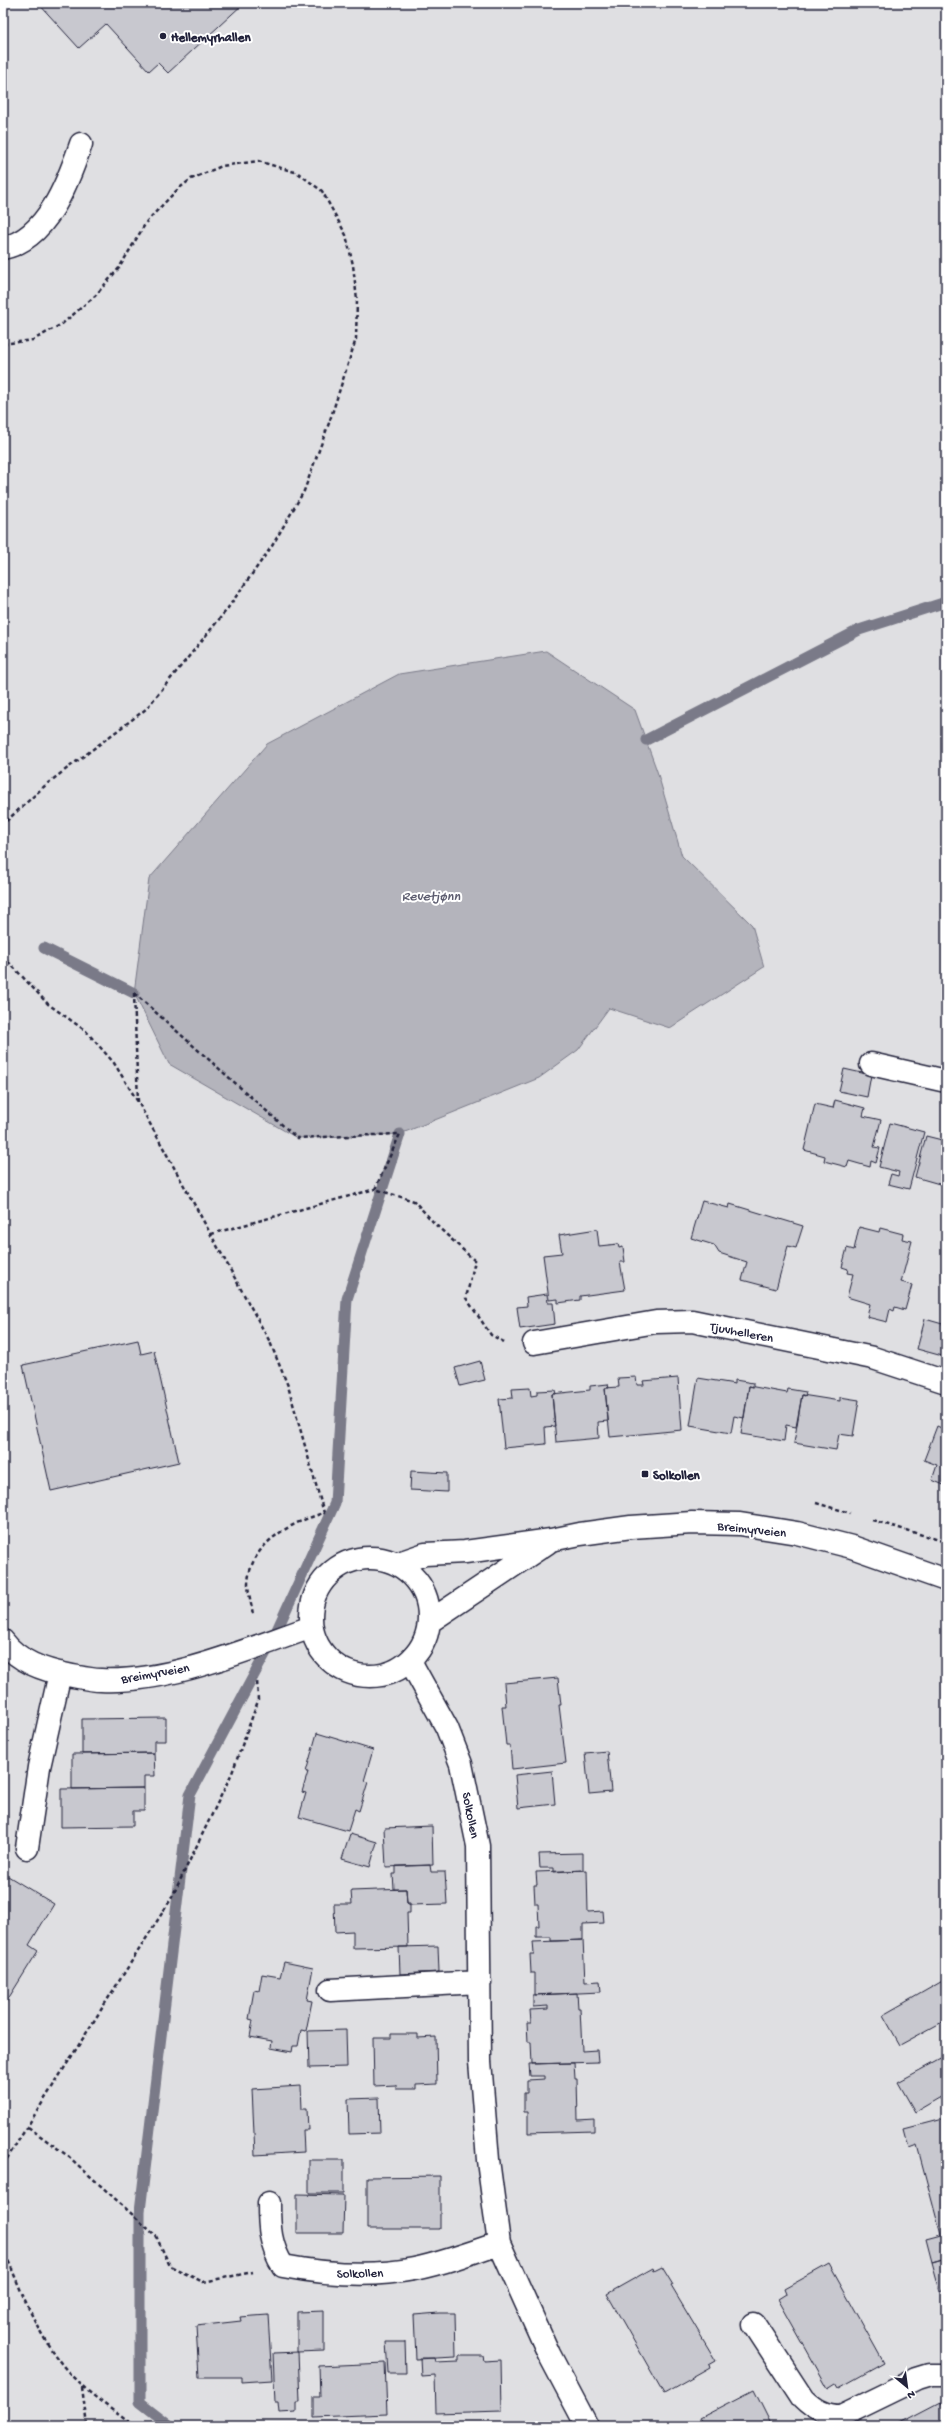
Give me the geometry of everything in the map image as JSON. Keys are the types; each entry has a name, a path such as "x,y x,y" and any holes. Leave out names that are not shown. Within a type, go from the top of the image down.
{"street":[{"path":"3,248 23,241 34,231 56,203 70,174 81,144"},
{"path":"871,1064 946,1081"},
{"name":"Tjuvhelleren","path":"534,1343 656,1322 692,1321 873,1358 946,1382"},
{"name":"Breimyrveien","path":"396,1564 425,1554 466,1552 631,1527 692,1523 740,1524 797,1532 852,1547 946,1580"},
{"name":"Breimyrveien","path":"430,1622 551,1540"},
{"path":"378,1558 396,1564 411,1574 422,1588 429,1604 430,1622 423,1644 410,1661 395,1671 378,1676 359,1675 348,1672 328,1659 317,1644 312,1627 311,1609 317,1591 327,1576 342,1564 360,1559 378,1558"},
{"name":"Breimyrveien","path":"3,1641 16,1654 43,1670 101,1680 147,1676 183,1669 255,1647 312,1627"},
{"name":"Solkollen","path":"410,1661 447,1728 461,1764 471,1806 478,1846 480,2061 488,2160 499,2243 549,2354 587,2426"},
{"path":"27,1848 39,1767 60,1673"},
{"path":"330,1990 480,1982"},
{"path":"269,2203 270,2234 275,2254 283,2266"},
{"name":"Solkollen","path":"283,2266 308,2271 341,2273 413,2269 499,2243"},
{"path":"754,2324 803,2399 810,2406 830,2416 841,2416 917,2379 946,2375"}],"path":[{"path":"3,344 33,340 62,324 95,296 119,268 147,221 177,190 191,180 222,166 258,161 298,173 322,191 346,235 353,265 357,300 356,339 330,422 304,491 280,532 225,612 146,709 48,783 3,824"},
{"path":"3,956 48,1004 86,1031 114,1063 138,1102 270,1342 288,1386 324,1513 302,1519 277,1532 255,1561 250,1572 248,1584 252,1603 258,1700 232,1773 215,1811 171,1899 3,2165"},
{"path":"138,1102 134,993 297,1138 400,1134 375,1189"},
{"path":"211,1234 375,1189 414,1201 436,1225 475,1261 466,1298 491,1335 506,1343 534,1343"},
{"path":"816,1503 854,1514"},
{"path":"870,1519 946,1542"},
{"path":"28,2127 68,2156 156,2236 170,2266 203,2282 283,2266"},
{"path":"3,2248 51,2349 82,2386 134,2426"},
{"path":"82,2386 87,2426"}],"shaded area":[{"path":"3,3 946,3 946,2426 3,2426"}],"water":[{"name":"Revetjønn","path":"546,651 635,710 657,771 682,856 752,925 764,967 670,1028 609,1008 578,1050 539,1078 400,1134 297,1138 169,1064 134,993 149,879 267,744 399,674"}],"building":[{"name":"Hellemyrhallen","path":"38,3 244,3 168,73 158,63 149,71 106,24 79,48"},
{"path":"844,1069 871,1075 867,1097 839,1091"},
{"path":"835,1100 865,1108 863,1116 881,1120 874,1147 880,1148 876,1163 871,1161 870,1167 849,1161 847,1167 824,1161 825,1156 804,1150 815,1104 833,1108"},
{"path":"890,1123 924,1132 909,1189 888,1184 891,1174 898,1176 899,1172 879,1167"},
{"path":"926,1136 946,1141 946,1173 943,1185 915,1177"},
{"path":"702,1201 729,1208 730,1204 803,1226 796,1248 788,1246 776,1289 742,1280 747,1262 719,1253 714,1245 691,1238"},
{"path":"859,1227 879,1232 880,1228 903,1234 902,1239 912,1241 901,1282 912,1285 905,1310 895,1307 894,1311 890,1309 887,1322 867,1317 870,1304 847,1297 853,1274 847,1273 848,1269 842,1267 847,1248 854,1250"},
{"path":"597,1229 599,1246 618,1244 619,1248 623,1247 625,1262 620,1262 625,1290 580,1296 580,1300 558,1303 558,1299 549,1300 543,1255 562,1253 559,1235"},
{"path":"547,1294 548,1303 553,1303 555,1324 520,1329 517,1307 527,1306 526,1297"},
{"path":"925,1319 946,1325 946,1357 917,1349"},
{"path":"138,1340 141,1354 154,1351 179,1462 51,1491 23,1365"},
{"path":"480,1361 485,1380 460,1386 455,1368"},
{"path":"636,1377 637,1385 644,1385 643,1381 678,1378 682,1430 610,1437 605,1388 619,1387 618,1378"},
{"path":"698,1378 735,1384 735,1380 753,1383 753,1387 749,1386 744,1418 734,1416 731,1433 690,1426"},
{"path":"608,1384 609,1388 605,1388 608,1421 598,1422 599,1438 556,1442 552,1394 590,1390 590,1386"},
{"path":"749,1386 787,1393 788,1389 806,1392 805,1396 802,1395 796,1427 786,1425 784,1441 741,1434"},
{"path":"530,1388 531,1396 537,1395 537,1391 555,1390 556,1394 552,1394 555,1426 545,1427 546,1444 504,1448 499,1399 513,1398 512,1389"},
{"path":"802,1395 840,1401 840,1397 859,1400 853,1436 839,1434 836,1450 794,1443"},
{"path":"937,1426 946,1430 946,1486 932,1480 937,1465 924,1460"},
{"path":"411,1471 447,1473 447,1492 410,1490"},
{"path":"558,1678 561,1705 559,1705 566,1763 512,1769 510,1745 506,1745 502,1706 506,1706 504,1683"},
{"path":"166,1718 166,1741 154,1741 154,1753 82,1754 82,1719"},
{"path":"317,1733 373,1750 364,1781 368,1782 359,1811 355,1809 348,1831 299,1817 306,1793 302,1792 308,1772 306,1772"},
{"path":"607,1751 611,1792 589,1794 585,1753"},
{"path":"154,1753 155,1776 144,1776 144,1788 72,1789 72,1754"},
{"path":"552,1771 555,1804 518,1808 515,1775"},
{"path":"144,1788 144,1811 133,1811 133,1826 61,1827 61,1789"},
{"path":"432,1826 433,1865 386,1867 384,1828"},
{"path":"350,1834 377,1842 370,1867 342,1859"},
{"path":"583,1853 583,1870 554,1872 554,1868 540,1868 539,1854"},
{"path":"430,1865 431,1872 445,1872 447,1904 410,1905 407,1903 406,1889 394,1889 393,1874 396,1874 396,1866"},
{"path":"587,1870 588,1912 603,1911 604,1923 583,1924 583,1940 551,1941 551,1937 536,1937 536,1926 539,1926 538,1904 535,1904 534,1885 537,1885 536,1872"},
{"path":"3,1873 54,1904 29,1945 38,1951 3,2007"},
{"path":"406,1889 407,1903 410,1903 410,1913 407,1913 408,1947 353,1948 353,1931 335,1932 334,1904 352,1904 351,1891"},
{"path":"583,1940 585,1982 600,1981 601,1992 535,1995 535,1973 531,1973 530,1954 534,1954 533,1942"},
{"path":"438,1946 439,1972 400,1974 399,1947"},
{"path":"284,1962 313,1968 307,2000 312,2001 306,2031 301,2030 298,2046 293,2046 292,2052 271,2048 272,2041 250,2037 253,2020 249,2019 254,1990 259,1991 262,1974 280,1977"},
{"path":"946,1979 946,2020 900,2045 883,2015"},
{"path":"577,1993 578,2008 580,2008 582,2051 597,2050 598,2062 532,2064 531,2042 528,2042 527,2023 531,2023 530,2010 548,2009 548,2006 533,2007 533,1995"},
{"path":"346,2030 347,2067 309,2068 308,2031"},
{"path":"391,2034 418,2034 418,2038 436,2037 437,2084 416,2085 416,2089 396,2089 396,2085 374,2086 373,2038 391,2038"},
{"path":"946,2056 946,2094 915,2112 898,2082"},
{"path":"574,2063 575,2079 577,2079 578,2120 594,2119 594,2131 528,2133 528,2112 524,2112 524,2093 527,2093 527,2080 545,2079 545,2076 530,2076 529,2064"},
{"path":"301,2086 302,2109 307,2109 308,2130 303,2130 304,2152 255,2155 252,2089"},
{"path":"379,2098 380,2133 349,2134 348,2099"},
{"path":"946,2118 946,2258 932,2262 926,2239 941,2235 917,2145 909,2148 904,2129"},
{"path":"309,2160 344,2160 344,2193 309,2193"},
{"path":"440,2176 440,2229 367,2229 367,2177"},
{"path":"297,2194 344,2195 343,2233 297,2233"},
{"path":"946,2258 946,2289 940,2291 932,2262"},
{"path":"829,2264 884,2363 839,2388 836,2383 828,2388 778,2299 786,2294 784,2289"},
{"path":"662,2267 673,2285 671,2286 716,2361 709,2365 710,2368 664,2394 607,2294 653,2268 654,2271"},
{"path":"324,2311 324,2351 297,2352 297,2312"},
{"path":"455,2313 456,2357 416,2359 414,2315"},
{"path":"268,2315 272,2380 242,2382 242,2377 199,2377 196,2326 241,2321 240,2317"},
{"path":"386,2342 405,2342 406,2373 388,2373"},
{"path":"298,2352 300,2402 296,2402 296,2412 279,2413 278,2403 275,2403 273,2353"},
{"path":"459,2356 483,2356 484,2361 501,2360 502,2411 436,2413 435,2375 421,2376 420,2358 434,2358 435,2362 459,2361"},
{"path":"385,2363 387,2414 314,2417 314,2397 320,2397 319,2366"},
{"path":"754,2390 772,2426 704,2426 700,2418"},
{"path":"941,2402 946,2410 946,2426 895,2426"}],"waterway":[{"path":"646,740 859,630 946,602"},
{"path":"44,948 134,993"},
{"path":"171,2426 140,2402 140,2211 190,1795 270,1645 335,1503 347,1299 400,1134"}],"place":[{"name":"Hellemyrhallen","path":"163,36"},
{"name":"Solkollen","path":"645,1474"}]}
